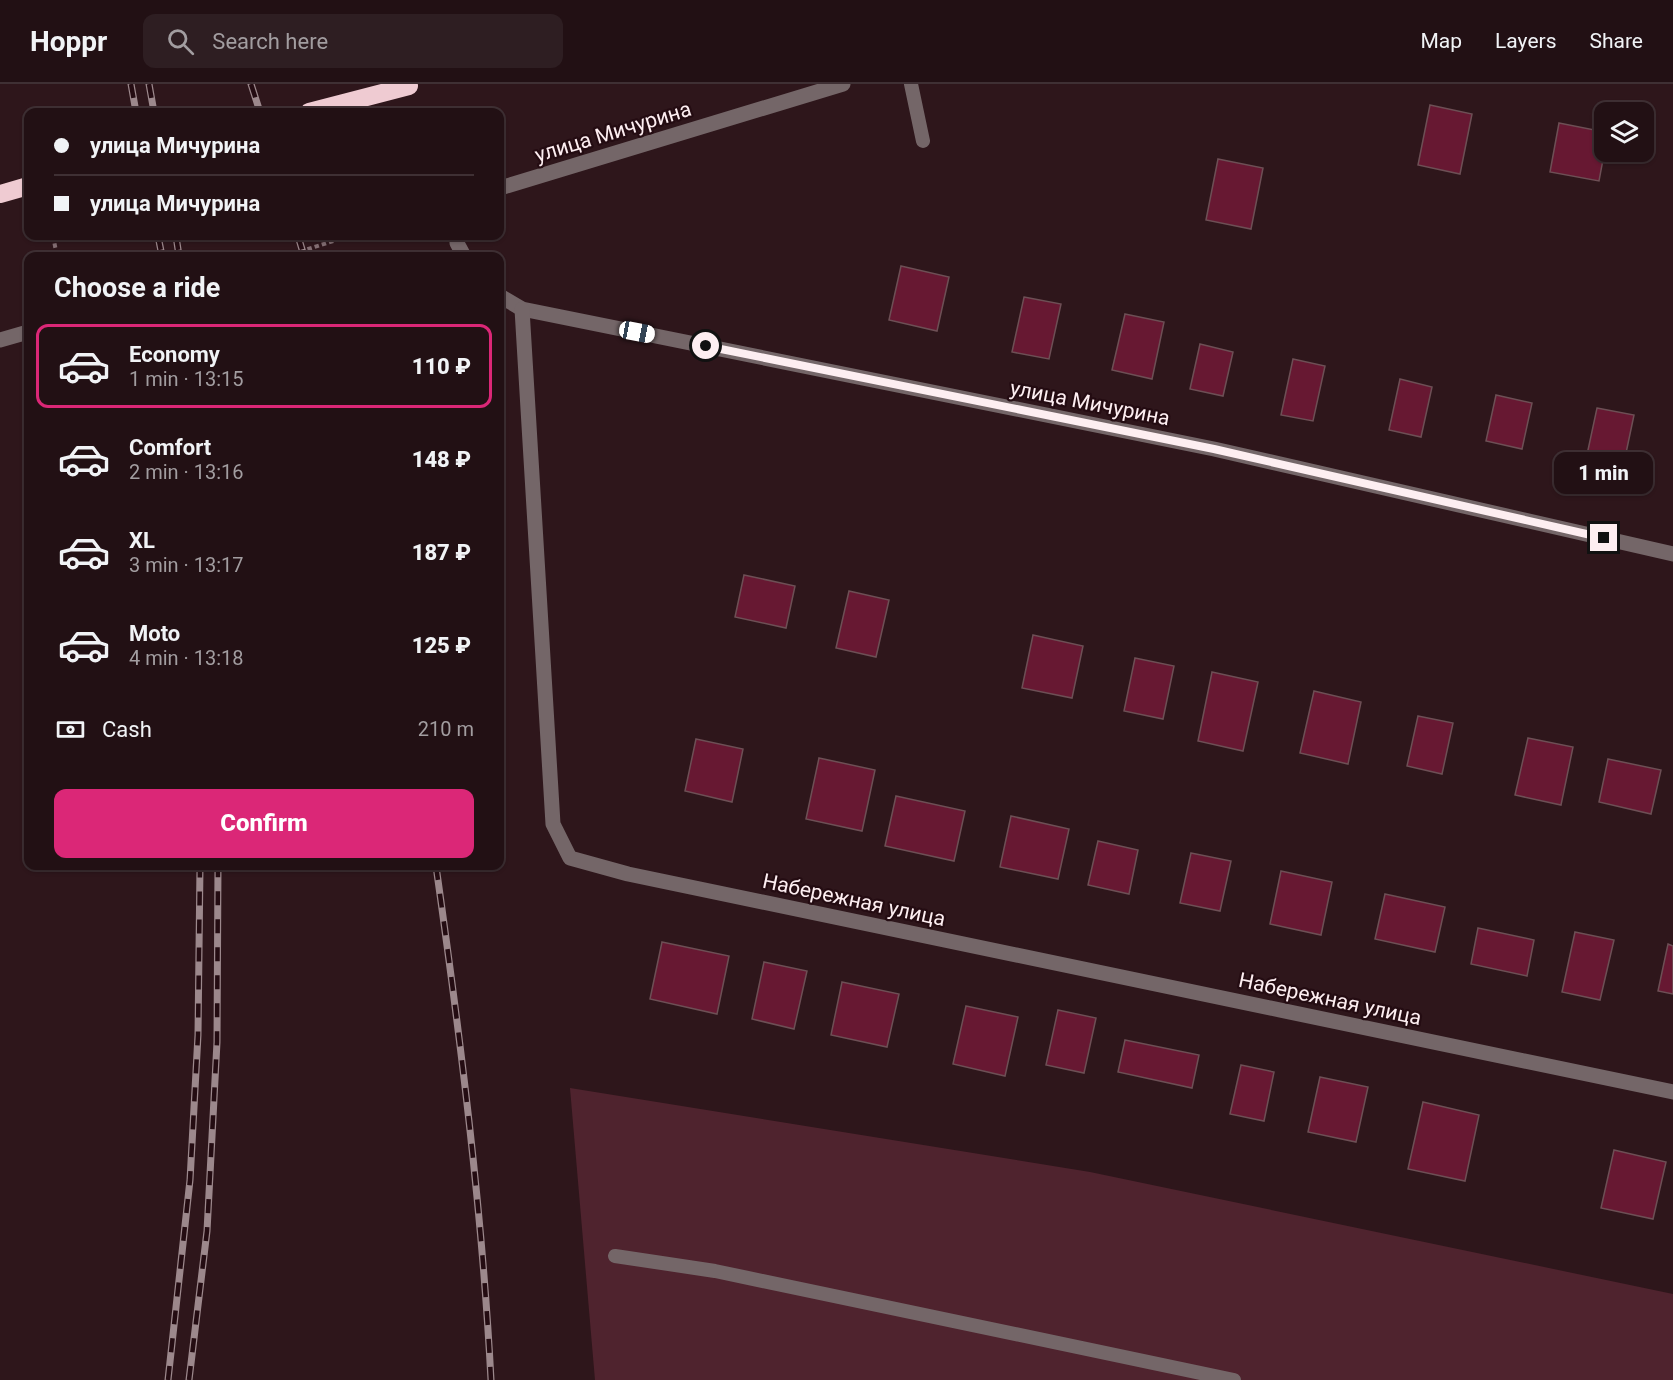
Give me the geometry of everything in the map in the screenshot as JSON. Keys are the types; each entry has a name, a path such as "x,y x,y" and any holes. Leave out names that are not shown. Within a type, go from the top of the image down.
{"highway":[{"path":"325,108 414,85"},
{"path":"0,194 24,187"}],"street":[{"name":"улица Мичурина","path":"504,187 843,84"},
{"name":"улица Мичурина","path":"504,298 522,309 1214,449 1673,554"},
{"name":"Набережная улица","path":"522,309 553,824 570,858 628,874 1673,1092"},
{"path":"0,340 24,333"}],"lane":[{"path":"911,84 923,141"},
{"path":"615,1256 715,1271 1234,1380"}],"path":[{"path":"298,252 333,240"}],"shaded area":[{"path":"570,1088 1090,1172 1673,1294 1673,1380 595,1380"}],"building":[{"path":"1430,105 1472,114 1460,174 1418,165"},
{"path":"1559,123 1594,130 1594,162 1603,162 1599,181 1550,172"},
{"path":"1218,159 1263,168 1251,229 1206,220"},
{"path":"901,266 949,277 937,331 889,320"},
{"path":"1024,297 1061,304 1049,359 1012,352"},
{"path":"1125,314 1164,322 1152,379 1112,370"},
{"path":"1200,344 1233,352 1223,396 1190,389"},
{"path":"1293,359 1325,366 1313,421 1281,415"},
{"path":"1400,379 1432,387 1421,437 1389,430"},
{"path":"1496,395 1532,403 1522,449 1486,441"},
{"path":"1597,408 1634,415 1622,472 1585,464"},
{"path":"744,575 795,586 786,628 735,617"},
{"path":"849,591 889,600 876,657 836,648"},
{"path":"1033,635 1083,646 1072,698 1022,688"},
{"path":"1135,658 1174,666 1163,719 1124,711"},
{"path":"1212,672 1258,682 1243,751 1198,741"},
{"path":"1314,691 1361,702 1348,764 1300,753"},
{"path":"1418,716 1453,723 1442,774 1407,766"},
{"path":"1528,738 1573,747 1561,805 1515,795"},
{"path":"696,739 743,749 732,802 685,791"},
{"path":"819,758 875,770 862,831 806,819"},
{"path":"1608,759 1661,770 1651,814 1599,802"},
{"path":"896,796 965,811 954,861 885,846"},
{"path":"1011,816 1069,829 1058,879 1000,867"},
{"path":"1098,841 1138,850 1129,894 1088,885"},
{"path":"1191,853 1231,861 1220,911 1180,903"},
{"path":"1281,871 1332,882 1321,935 1270,924"},
{"path":"1385,894 1445,907 1435,952 1375,939"},
{"path":"1478,928 1534,940 1527,976 1471,964"},
{"path":"1575,932 1614,940 1600,1000 1562,992"},
{"path":"662,942 729,956 717,1014 650,999"},
{"path":"1668,944 1673,946 1673,994 1658,991"},
{"path":"764,962 807,971 794,1029 752,1019"},
{"path":"842,982 899,994 887,1047 831,1035"},
{"path":"966,1006 1018,1017 1005,1076 953,1064"},
{"path":"1058,1010 1096,1018 1084,1073 1046,1065"},
{"path":"1125,1040 1199,1055 1192,1088 1118,1072"},
{"path":"1241,1065 1274,1072 1264,1121 1230,1114"},
{"path":"1320,1077 1368,1087 1356,1142 1308,1132"},
{"path":"1423,1102 1479,1115 1465,1181 1408,1169"},
{"path":"1614,1150 1666,1162 1653,1219 1601,1208"}],"railway":[{"path":"131,84 135,108"},
{"path":"149,84 153,108"},
{"path":"251,84 259,108"},
{"path":"159,240 161,252"},
{"path":"177,240 178,252"},
{"path":"299,240 303,252"},
{"path":"168,1380 190,1180 198,1035 200,870"},
{"path":"189,1380 207,1231 217,1042 218,870"},
{"path":"437,870 469,1122 482,1251 491,1380"}],"route":[{"path":"706,346 1214,449 1604,538"}]}
